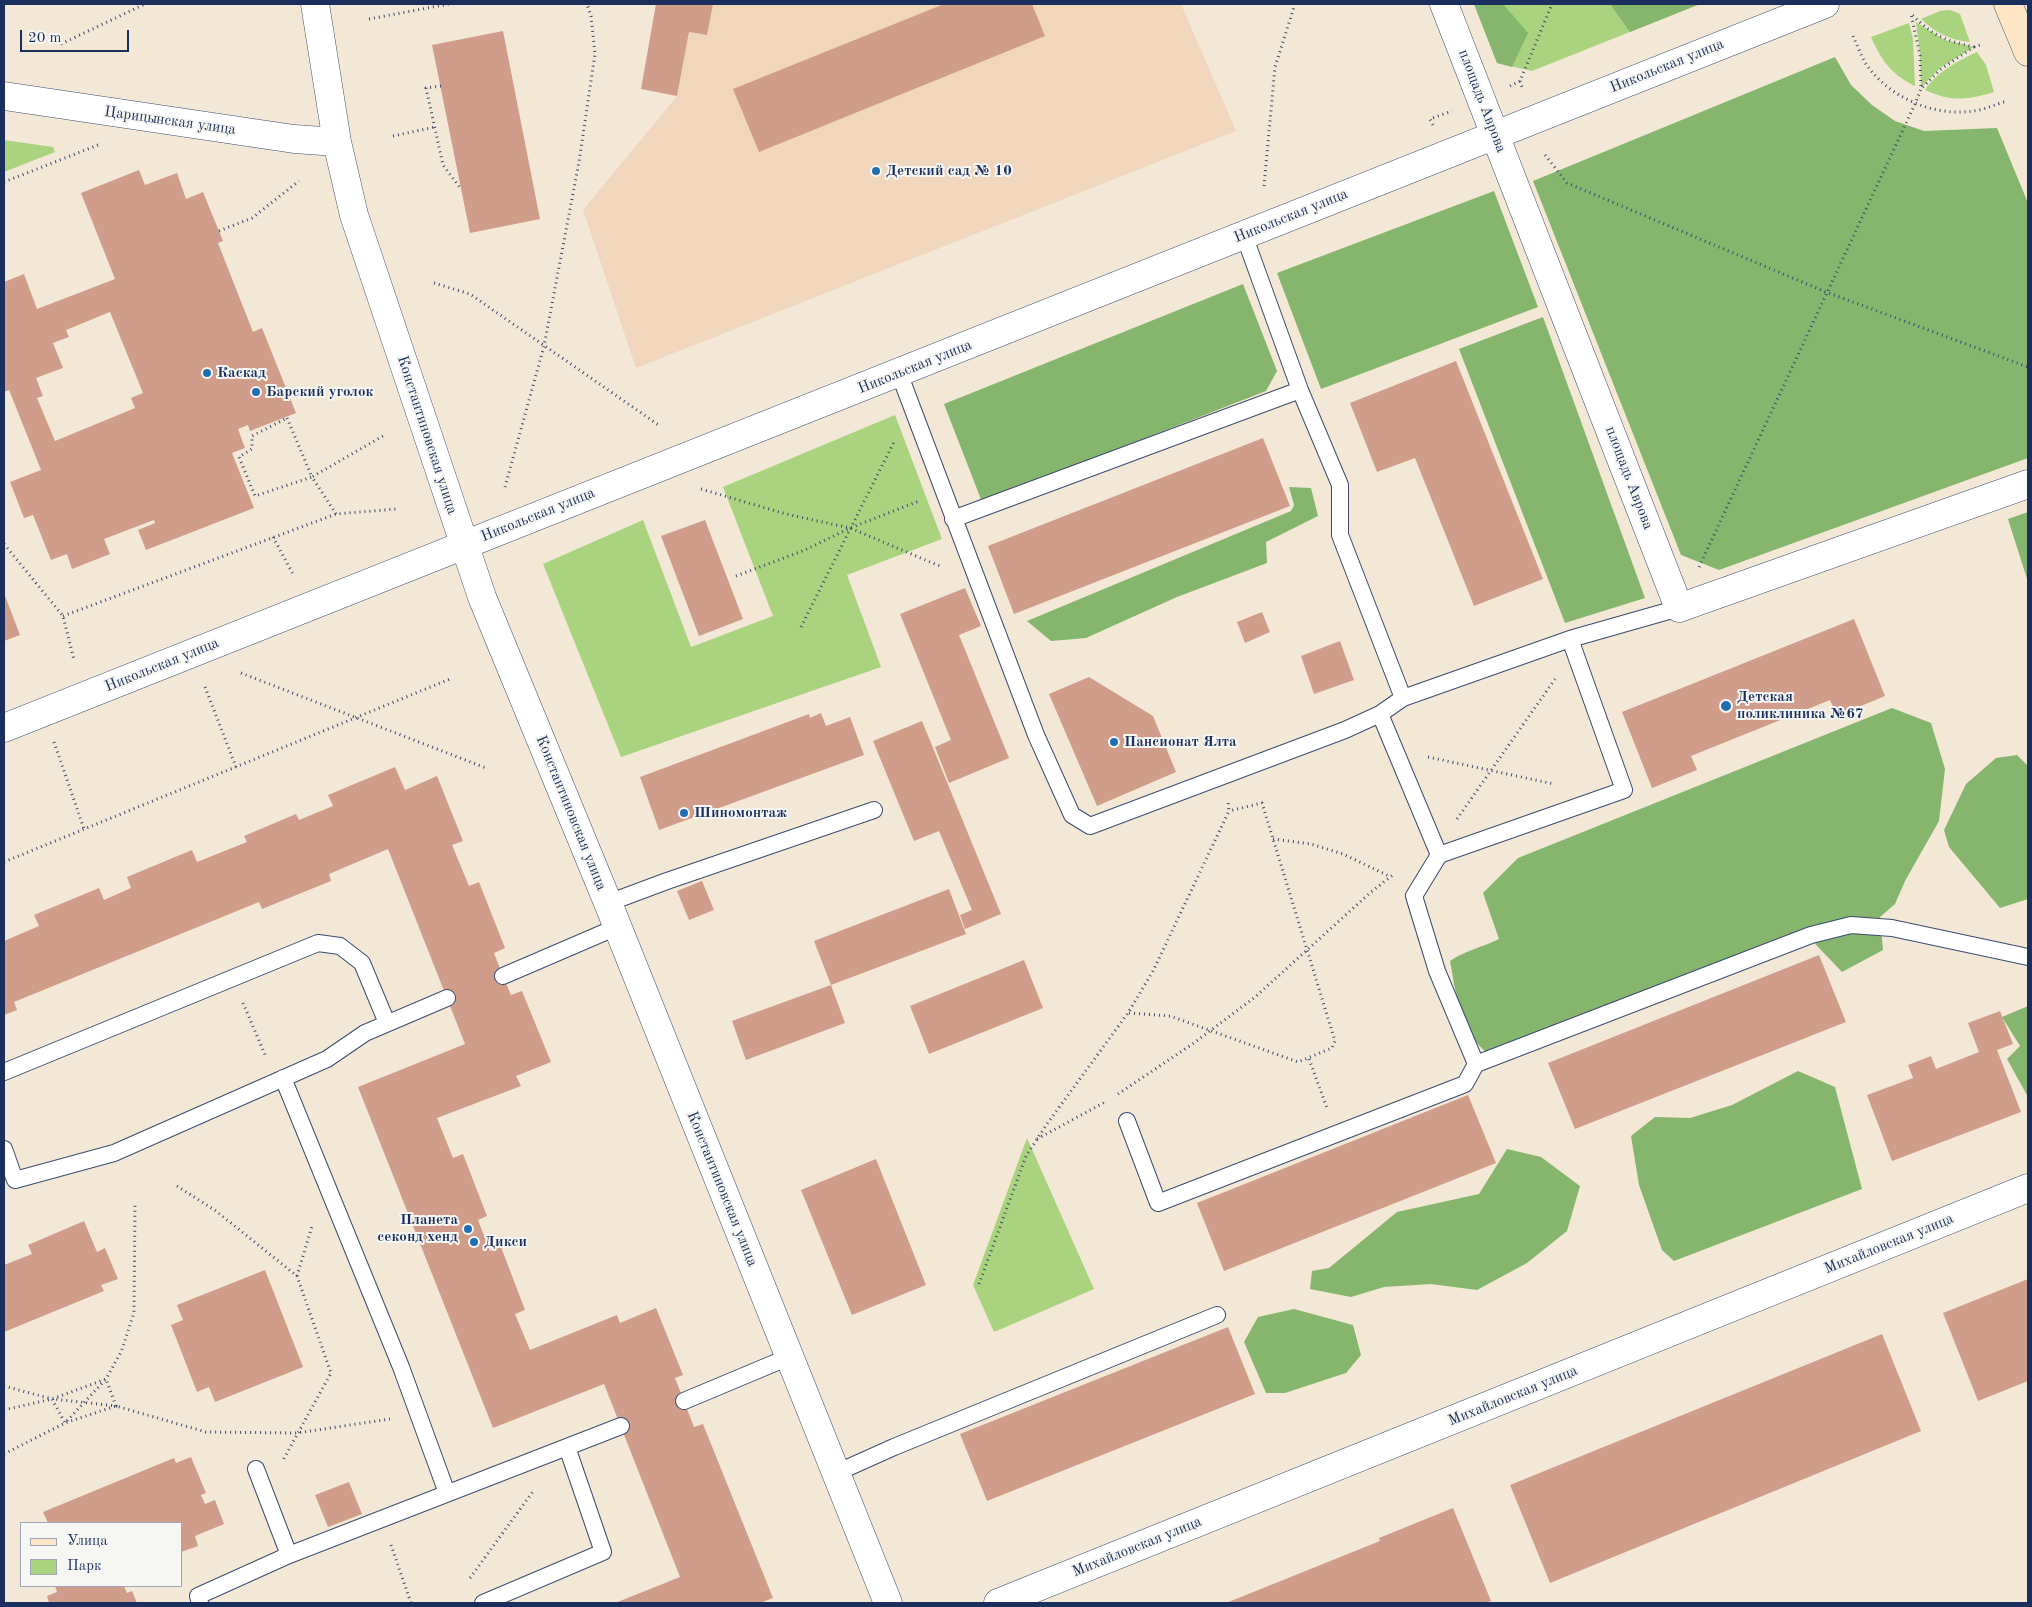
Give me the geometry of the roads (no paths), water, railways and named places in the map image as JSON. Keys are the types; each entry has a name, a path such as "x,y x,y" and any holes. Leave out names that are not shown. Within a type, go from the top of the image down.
{"street":[{"name":"Константиновская улица","path":"315,4 337,142 354,215 482,597 612,915 888,1603"},
{"name":"площадь Аврова","path":"1444,4 1679,608"},
{"name":"Никольская улица","path":"4,728 1825,4"},
{"path":"2008,4 2028,52"},
{"name":"Царицынская улица","path":"4,96 294,139 337,142"},
{"path":"1679,608 2028,484"},
{"name":"Михайловская улица","path":"998,1603 2028,1188"}],"lane":[{"path":"1244,235 1300,390 1340,485 1340,536 1403,698"},
{"path":"899,373 1036,735 1072,815 1090,826 1345,730 1380,714 1403,698 1572,646 1679,608"},
{"path":"953,519 1300,390"},
{"path":"1476,1064 1437,971 1414,896 1439,855 1624,790 1572,646"},
{"path":"1380,714 1439,855"},
{"path":"503,976 612,915 667,881 874,810"},
{"path":"1126,1121 1158,1203 1465,1084 1476,1064 1811,935 1851,925 1892,928 2028,957"},
{"path":"4,1072 318,943 340,946 362,963 388,1023"},
{"path":"4,1149 15,1180 114,1153 327,1059 365,1033 447,998"},
{"path":"283,1078 401,1367 447,1493"},
{"path":"836,1473 894,1447 1217,1315"},
{"path":"684,1401 789,1357"},
{"path":"200,1603 198,1596 289,1555 620,1426"},
{"path":"483,1603 604,1552 567,1447"},
{"path":"256,1469 289,1555"}],"place":[{"name":"Детский сад № 10","path":"876,171"},
{"name":"Каскад","path":"207,373"},
{"name":"Барский уголок","path":"256,392"},
{"name":"Детская поликлиника №67","path":"1726,706"},
{"name":"Пансионат Ялта","path":"1114,742"},
{"name":"Шиномонтаж","path":"684,813"},
{"name":"Планета секонд хенд","path":"468,1229"},
{"name":"Дикси","path":"474,1242"}]}
